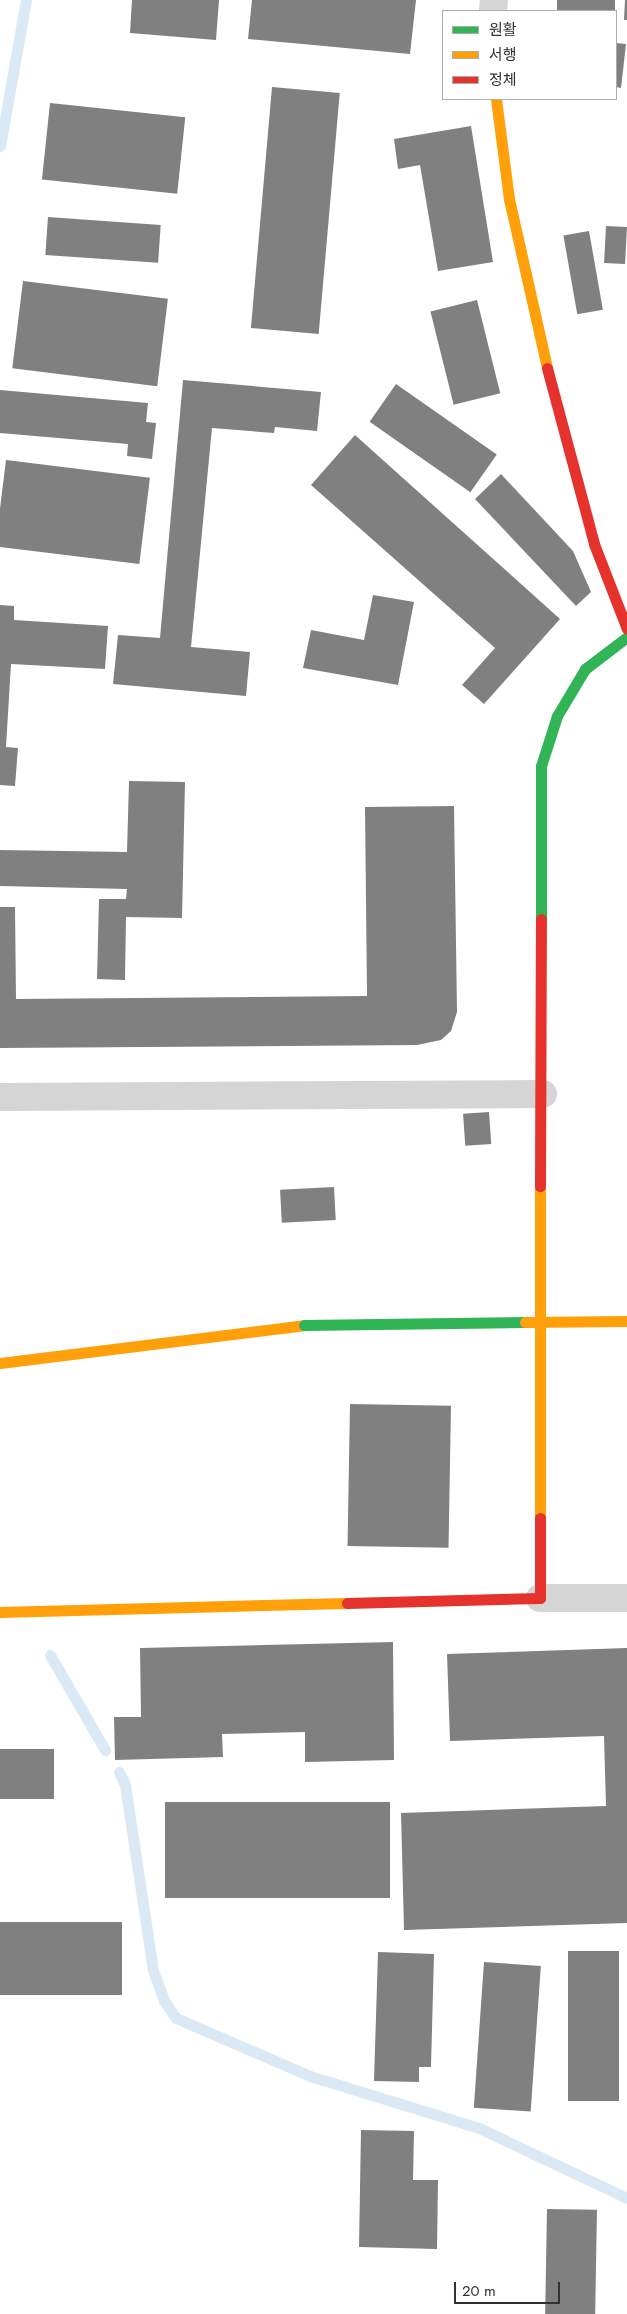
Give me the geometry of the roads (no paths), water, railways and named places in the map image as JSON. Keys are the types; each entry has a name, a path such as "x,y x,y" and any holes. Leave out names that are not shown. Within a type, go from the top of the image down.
{"street":[{"path":"496,100 509,198 558,416 594,544 627,629"},
{"path":"540,1598 543,1094 541,766 557,716 586,669 627,637"},
{"path":"0,1098 543,1094"},
{"path":"0,1363 304,1324 627,1320"},
{"path":"0,1612 540,1598 627,1598"}],"waterway":[{"path":"0,146 26,0"},
{"path":"50,1655 105,1750"},
{"path":"119,1772 125,1785 153,1970 164,2001 176,2018 310,2076 479,2128 627,2198"}]}
